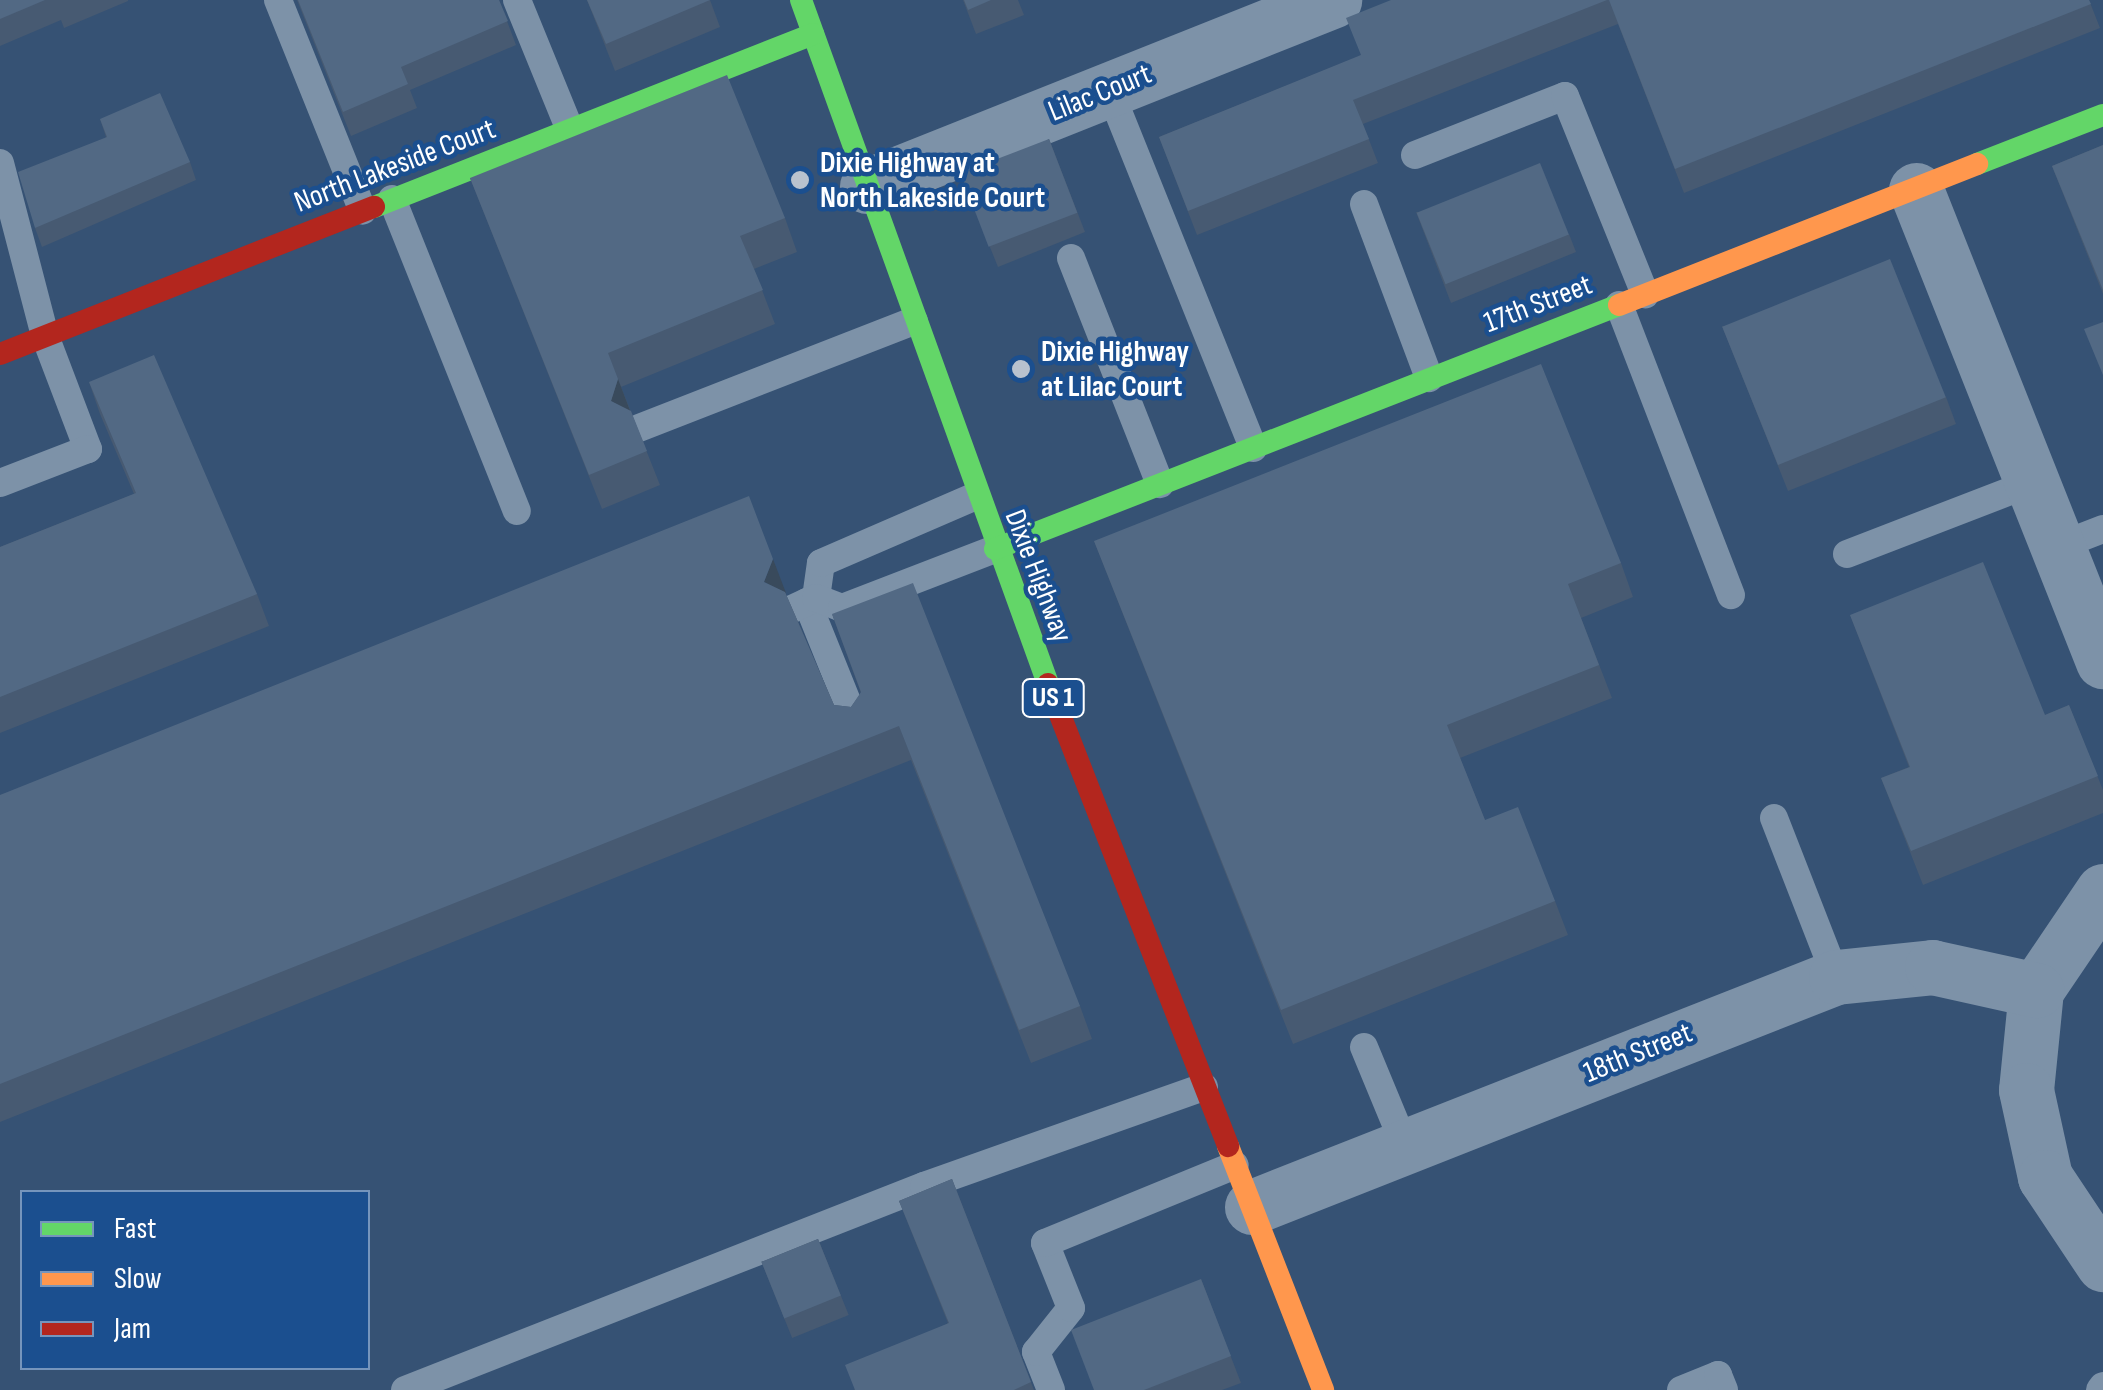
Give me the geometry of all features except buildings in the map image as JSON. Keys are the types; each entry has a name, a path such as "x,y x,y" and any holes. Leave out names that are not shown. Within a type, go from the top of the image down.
{"street":[{"name":"Dixie Highway","path":"801,0 995,548 1322,1390"},
{"name":"Lilac Court","path":"866,186 1334,0"},
{"name":"North Lakeside Court","path":"0,354 813,34"},
{"name":"17th Street","path":"995,548 2103,115"},
{"path":"1916,190 2034,482 2081,538 2103,661"},
{"path":"2103,891 2036,990 2026,1090 2045,1177 2103,1264"},
{"name":"18th Street","path":"1243,1186 1405,1146 1836,977 1932,967 2036,990"}],"lane":[{"path":"278,0 363,211"},
{"path":"518,0 570,130"},
{"path":"1108,89 1253,448"},
{"path":"1416,155 1566,96 1731,595"},
{"path":"0,163 44,336 88,449 0,483"},
{"path":"392,199 517,511"},
{"path":"1364,204 1429,378"},
{"path":"1071,258 1160,484"},
{"path":"638,428 914,321"},
{"path":"1846,554 2034,482"},
{"path":"856,724 805,603 821,563 976,496"},
{"path":"805,603 842,608 995,548"},
{"path":"1774,818 1836,977"},
{"path":"1364,1046 1405,1146"},
{"path":"404,1390 924,1186 1204,1086"},
{"path":"1051,1390 1036,1352 1071,1308 1045,1243 1243,1186"},
{"path":"1681,1390 1718,1375 1724,1390"}],"traffic: fast":[{"path":"801,0 1048,684"},
{"path":"374,207 813,34"},
{"path":"1977,164 2103,115"},
{"path":"995,549 1619,305"}],"traffic: slow":[{"path":"1619,305 1977,164"},
{"path":"1228,1146 1323,1390"}],"traffic: jam":[{"path":"0,354 374,207"},
{"path":"1048,684 1228,1146"}],"place":[{"name":"Dixie Highway at North Lakeside Court","path":"800,180"},
{"name":"Dixie Highway at Lilac Court","path":"1021,369"}]}
